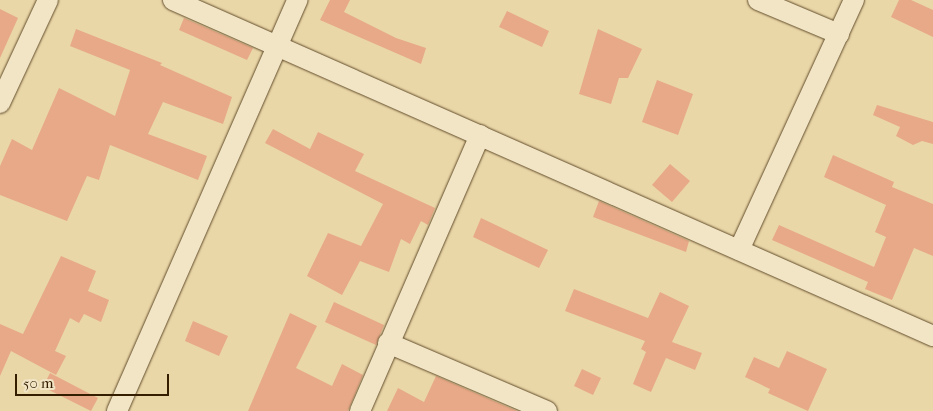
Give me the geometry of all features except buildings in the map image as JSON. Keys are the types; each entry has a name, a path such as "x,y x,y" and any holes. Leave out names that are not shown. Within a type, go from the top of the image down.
{"street":[{"path":"0,103 48,0"},
{"path":"173,0 933,336"},
{"path":"117,411 298,0"},
{"path":"758,0 839,34"},
{"path":"739,250 854,0"},
{"path":"360,411 480,135"},
{"path":"388,343 547,411"}]}
